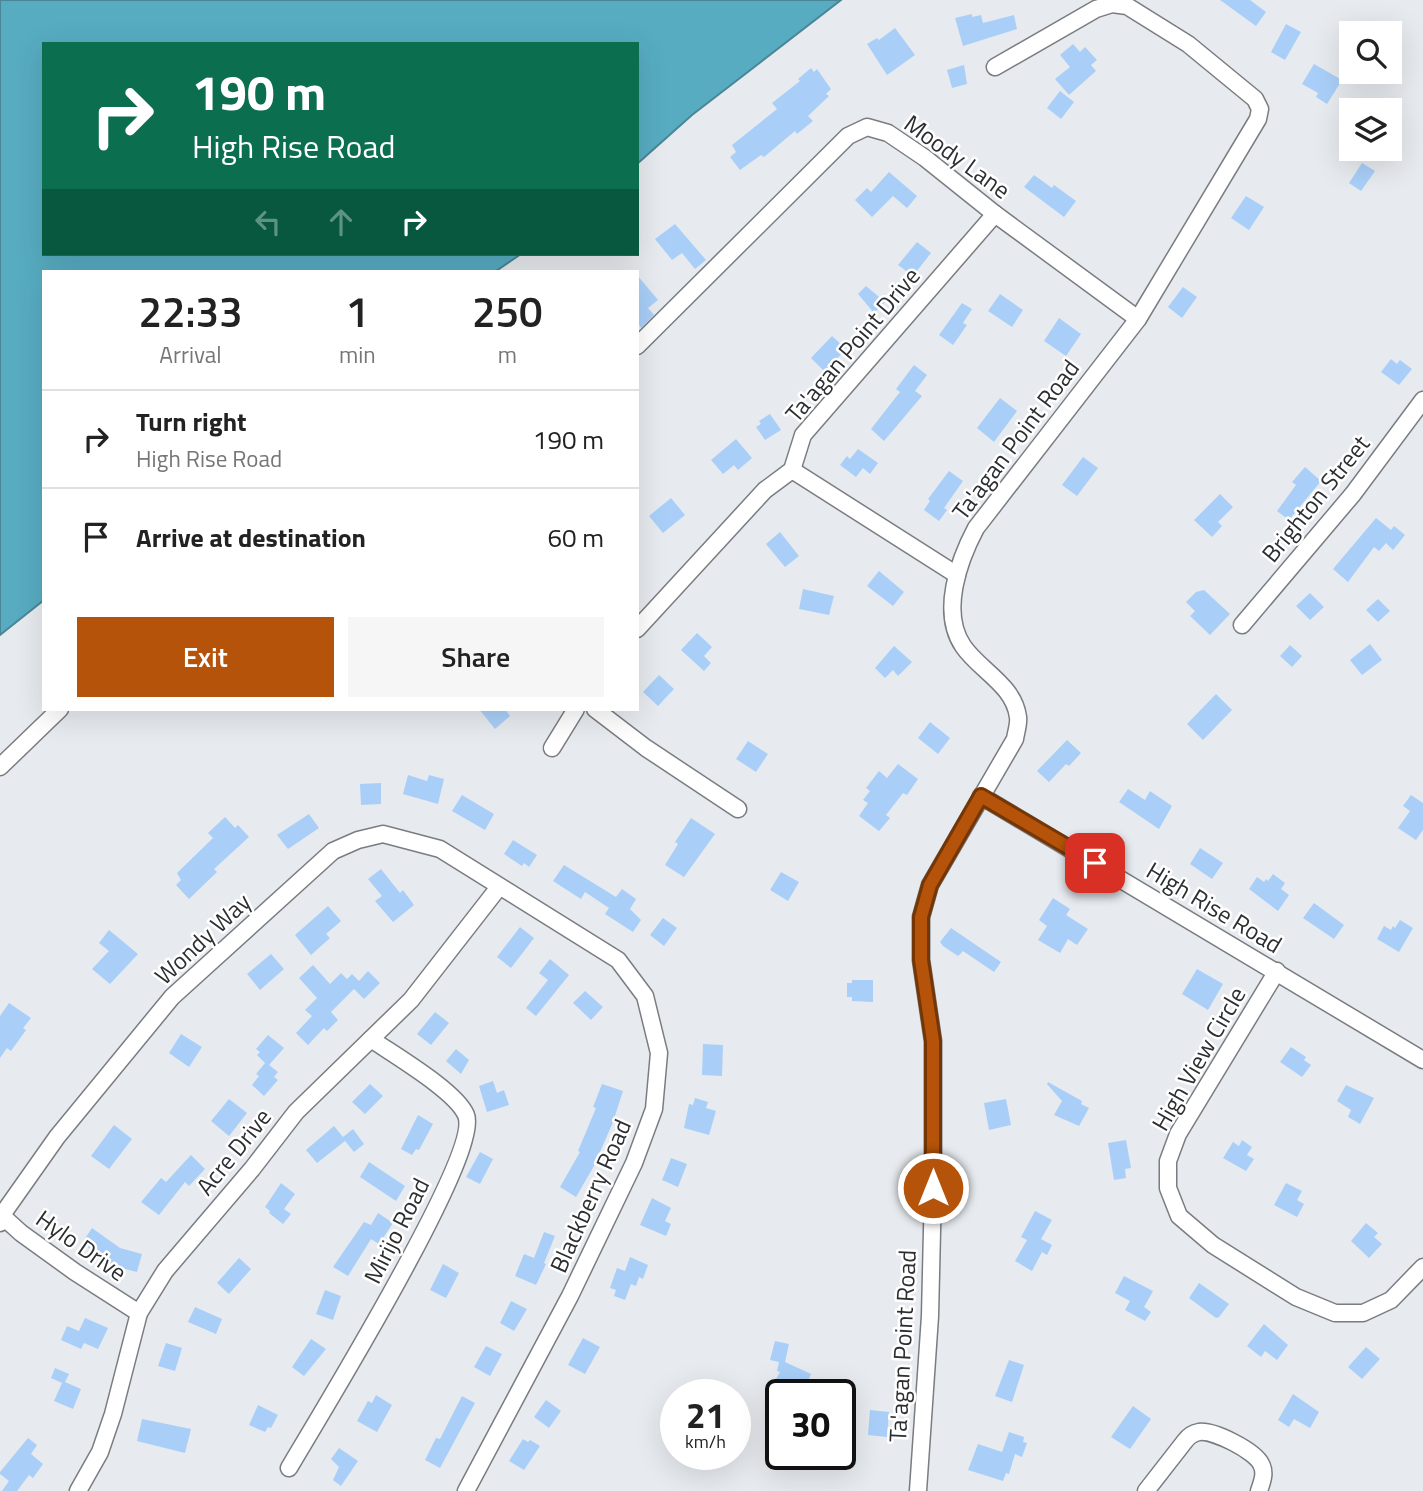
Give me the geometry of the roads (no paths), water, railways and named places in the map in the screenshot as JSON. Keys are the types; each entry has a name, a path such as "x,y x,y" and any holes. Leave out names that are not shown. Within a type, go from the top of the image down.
{"street":[{"name":"Ta'agan Point Road","path":"918,1491 930,1317 933,1188 933,1041 921,960 921,917 930,885 1014,739 1018,718 1012,699 1000,682 964,647 956,633 952,611 957,575 965,548 976,528 1138,319 1258,119 1260,109 1255,99 1188,44 1127,6 1112,4 1096,9 995,67"},
{"name":"Moody Lane","path":"639,344 848,135 867,127 888,133 925,158 995,214 1138,319"},
{"name":"Ta'agan Point Drive","path":"792,470 803,435 995,214"},
{"name":"Brighton Street","path":"1242,625 1353,494 1423,400"},
{"path":"639,627 765,490 792,470 957,575"},
{"path":"0,766 58,711"},
{"path":"552,748 575,711"},
{"path":"599,711 646,748 738,809"},
{"name":"High Rise Road","path":"981,796 1423,1060"},
{"name":"Wondy Way","path":"1,1217 57,1137 172,997 333,851 358,839 383,834 440,849 499,887"},
{"name":"Acre Drive","path":"78,1491 105,1439 139,1313 165,1271 252,1169 296,1112 411,1000 499,887"},
{"name":"Blackberry Road","path":"466,1491 570,1296 634,1163 654,1109 659,1053 645,996 618,960 499,887"},
{"name":"High View Circle","path":"1277,971 1178,1134 1168,1161 1168,1188 1179,1216 1213,1245 1296,1297 1335,1313 1363,1313 1391,1300 1423,1266"},
{"name":"Mirijo Road","path":"289,1468 386,1305 446,1185 466,1137 467,1116 456,1099 371,1039"},
{"name":"Hylo Drive","path":"1,1217 139,1313"},
{"path":"1146,1491 1185,1441 1202,1432 1234,1443 1256,1458 1262,1465 1264,1475 1259,1491"}],"water":[{"path":"0,0 841,0 692,115 639,162 639,42 42,42 42,256 518,256 497,270 42,270 42,602 0,635"}]}
